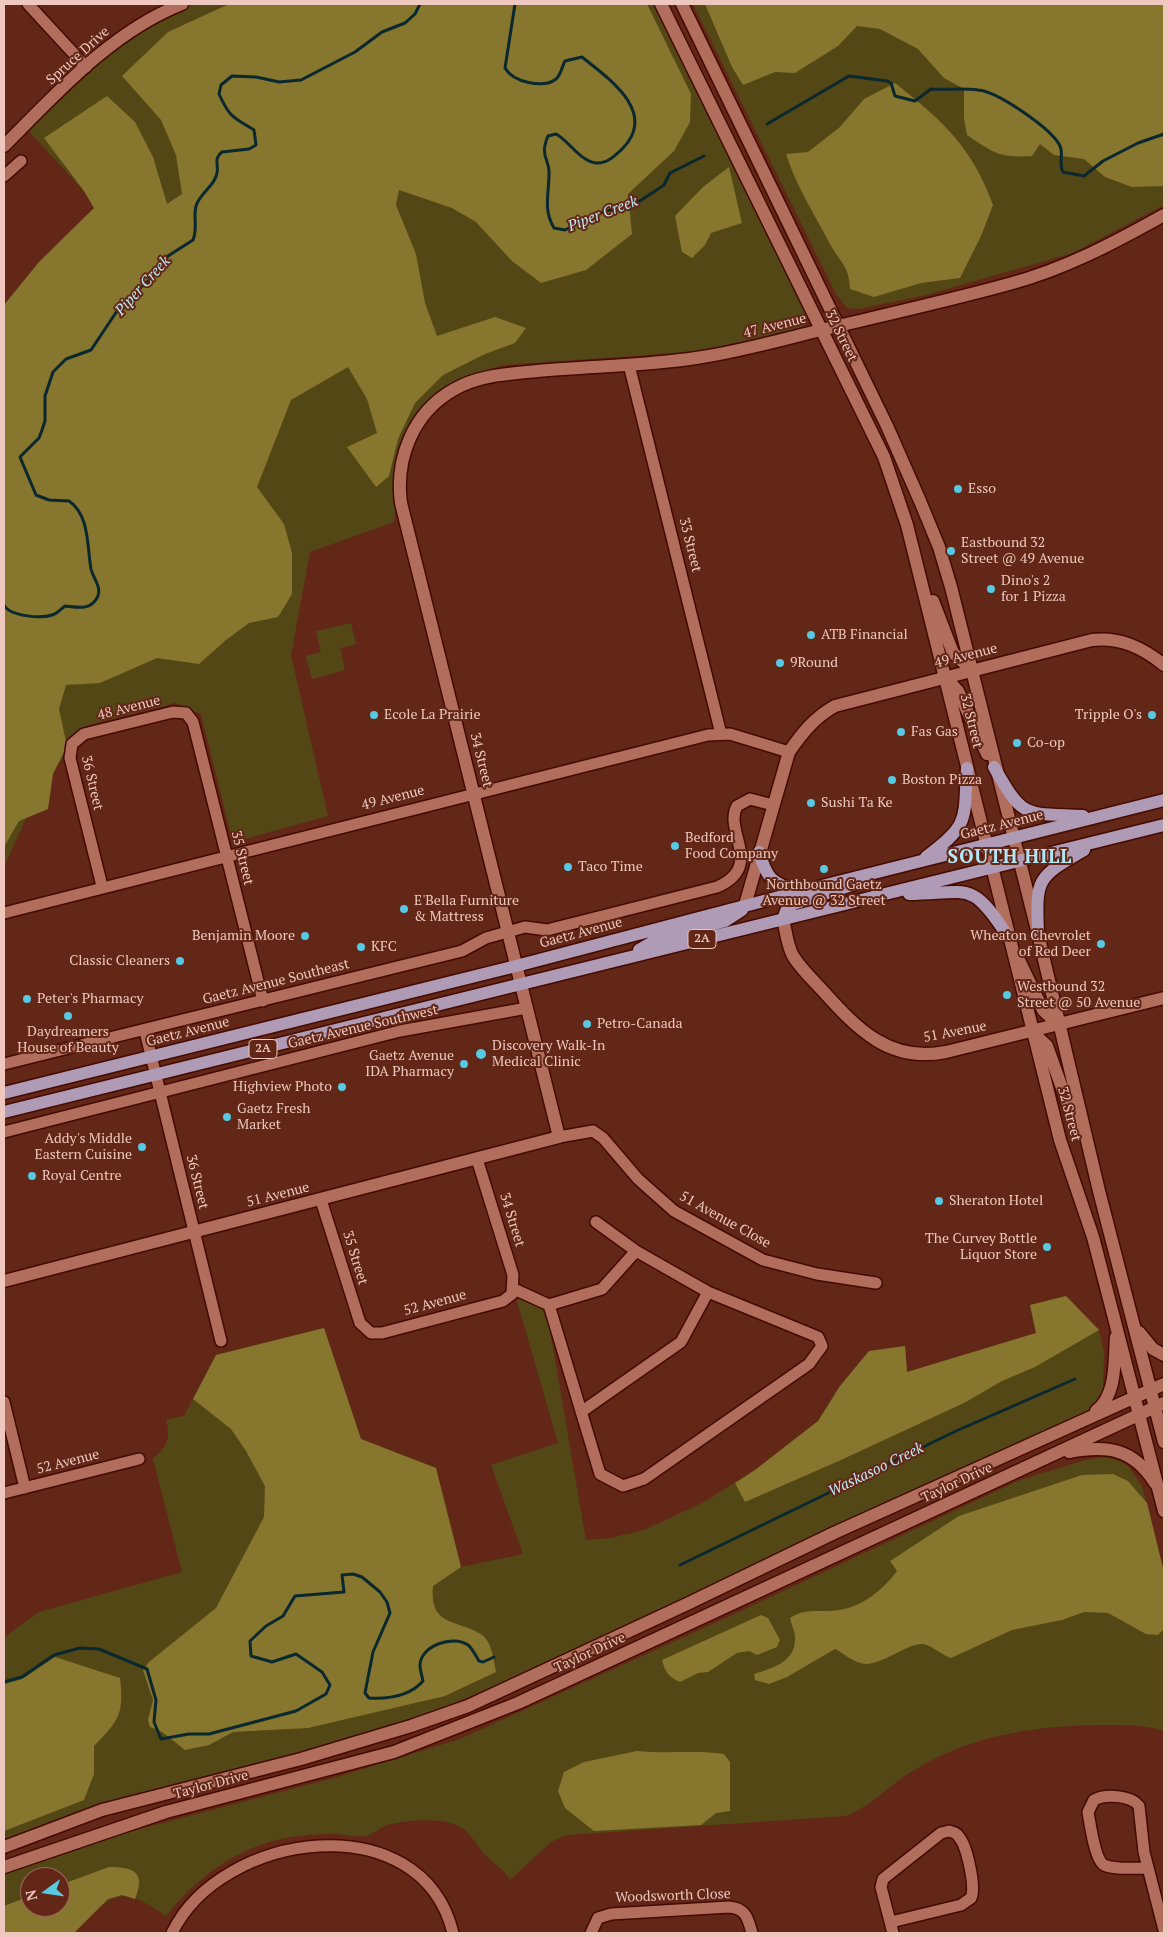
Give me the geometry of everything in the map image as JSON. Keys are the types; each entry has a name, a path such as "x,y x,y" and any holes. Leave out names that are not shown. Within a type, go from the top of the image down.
{"main road":[{"name":"Spruce Drive","path":"4,146 86,67 130,31 182,4"},
{"name":"32 Street","path":"661,4 822,330 893,481 921,582 1031,1031 1060,1140 1093,1237 1118,1327 1164,1511"},
{"name":"32 Street","path":"682,4 887,426 939,547 1038,934 1099,1192 1151,1390 1160,1405 1164,1442"},
{"name":"47 Avenue","path":"440,400 463,385 489,377 722,354 981,292 1049,272 1101,250 1164,215"},
{"name":"34 Street","path":"440,400 418,424 408,441 401,466 399,492 559,1137"},
{"path":"921,582 931,596 953,653 972,670"},
{"name":"49 Avenue","path":"745,905 772,805 789,752 800,736 819,715 836,706 944,676 1080,642 1104,639 1121,641 1145,650 1164,665"},
{"path":"944,676 958,691 981,744 1015,802 1034,814 1096,817"},
{"path":"920,861 948,841 959,828 965,807 967,768"},
{"name":"Gaetz Avenue","path":"4,1093 516,966 745,905 1164,800"},
{"name":"2A","path":"4,1112 156,1076 521,983 1164,825"},
{"path":"1038,934 1037,902 1042,880 1052,868 1098,842"},
{"path":"759,852 769,878 798,892"},
{"path":"783,919 786,911 793,904 847,888 866,880 872,873"},
{"path":"884,894 970,892 988,906 1007,935 1043,1010 1059,1025"},
{"path":"628,957 658,939 725,921 742,910 745,905"},
{"name":"51 Avenue","path":"783,919 790,948 797,962 860,1029 885,1046 905,1053 935,1054 1164,998"},
{"path":"1031,1031 1047,1046 1099,1192"},
{"name":"51 Avenue","path":"4,1281 559,1137"},
{"path":"1133,1322 1145,1341 1153,1349 1164,1355"},
{"path":"1082,1422 1105,1404 1108,1398 1118,1327"},
{"name":"Taylor Drive","path":"4,1847 102,1810 301,1759 411,1726 468,1706 685,1606 834,1533 1164,1384"},
{"name":"Taylor Drive","path":"4,1867 158,1815 394,1752 458,1727 518,1703 1160,1405"},
{"path":"1052,1455 1086,1449 1118,1450 1138,1462 1159,1491"}],"street":[{"path":"28,4 86,67"},
{"path":"4,176 21,161"},
{"name":"33 Street","path":"629,364 722,734"},
{"name":"48 Avenue","path":"72,744 84,734 173,712 186,713 193,722"},
{"name":"35 Street","path":"193,722 263,1000"},
{"name":"49 Avenue","path":"4,913 102,886 708,735 722,734 789,752"},
{"name":"36 Street","path":"72,744 70,758 102,886"},
{"name":"Gaetz Avenue Southeast","path":"4,1064 462,952 482,939 508,932 528,927 547,930 722,884 732,876 740,860 741,851 733,815 737,806 743,801 750,799 772,805"},
{"name":"Gaetz Avenue Southwest","path":"4,1132 400,1031 527,1008"},
{"name":"36 Street","path":"145,1031 221,1341"},
{"name":"51 Avenue Close","path":"559,1137 594,1131 603,1138 638,1179 674,1211 763,1260 817,1274 876,1283"},
{"name":"34 Street","path":"477,1159 513,1274 514,1290"},
{"name":"35 Street","path":"321,1200 361,1325"},
{"path":"550,1305 600,1474 623,1486 644,1479 809,1364 822,1346 818,1337 708,1292 636,1252 596,1222"},
{"path":"514,1290 550,1305 602,1288 636,1252"},
{"name":"52 Avenue","path":"361,1325 371,1333 382,1333 503,1301 510,1297 514,1290"},
{"path":"581,1412 681,1342 708,1292"},
{"path":"4,1402 25,1488"},
{"name":"52 Avenue","path":"4,1493 139,1459"},
{"path":"1148,1868 1110,1866 1102,1863 1098,1856 1088,1812 1094,1800 1105,1796 1132,1800 1137,1803 1141,1813 1148,1868 1164,1930"},
{"path":"949,1831 958,1835 963,1843 973,1884 971,1898 961,1905 892,1928 882,1887 885,1875 941,1833 949,1831"},
{"path":"172,1933 190,1904 210,1884 239,1867 275,1854 316,1847 354,1847 385,1855 400,1862 417,1874 436,1896 454,1933"},
{"name":"Woodsworth Close","path":"591,1933 592,1927 598,1918 611,1914 729,1907 746,1914 752,1933"}],"shaded area":[{"path":"182,4 653,4 806,314 806,324 798,330 693,352 502,365 465,378 432,396 414,418 401,441 394,522 310,552 291,655 328,816 241,840 230,831 201,714 175,703 89,725 70,738 65,755 37,794 4,867 4,305 39,262 94,208 84,191 24,126 86,67"},
{"path":"229,4 647,4 691,94 690,122 674,151 628,194 632,234 586,270 541,283 512,261 476,222 452,208 399,190 396,205 416,254 425,303 437,336 495,317 526,328 515,343 485,354 443,375 415,403 398,439 389,476 376,487 347,447 377,433 367,399 348,367 291,400 257,487 284,524 292,553 292,594 278,617 249,623 199,664 157,658 100,683 66,685 59,709 67,746 53,774 48,809 19,821 4,847 4,305 39,262 94,208 84,191 44,138 107,96 135,122 153,157 167,204 182,194 176,155 161,120 122,76 168,32"},
{"path":"693,4 1164,4 1164,205 1073,253 926,295 859,309 847,308 836,294"},
{"path":"705,4 1164,4 1164,186 1132,187 1105,177 1084,159 1054,155 1040,144 1032,156 1004,155 991,150 967,135 964,118 964,89 944,78 918,49 880,29 857,26 838,46 795,73 775,72 743,85 732,67"},
{"path":"895,83 928,110 954,136 976,167 993,205 981,236 960,278 921,283 874,297 850,289 846,269 806,200 786,154 808,152 840,127 864,99"},
{"path":"729,167 742,223 711,233 705,245 692,258 682,252 675,216 703,187"},
{"path":"351,623 356,644 340,648 345,670 312,679 306,656 321,652 316,631"},
{"path":"1066,1296 1099,1330 1104,1352 1103,1390 1090,1410 540,1666 443,1708 337,1743 125,1799 4,1842 4,1637 39,1612 182,1572 153,1459 167,1442 166,1420 184,1416 216,1355 324,1328 361,1439 436,1468 461,1567 523,1554 491,1465 558,1443 517,1301 520,1298 546,1307 586,1540 610,1538 644,1530 702,1503 755,1470 818,1421 840,1386 869,1351 905,1346 907,1372 1036,1333 1030,1305"},
{"path":"1066,1296 1099,1330 1035,1367 1002,1381 966,1402 745,1502 735,1483 755,1470 818,1421 840,1386 869,1351 905,1346 907,1372 1036,1333 1030,1305"},
{"path":"324,1328 361,1439 436,1468 461,1567 433,1586 433,1600 441,1616 473,1630 485,1638 492,1652 496,1672 445,1696 308,1728 233,1732 209,1745 185,1750 162,1732 150,1727 148,1720 153,1700 143,1670 149,1662 216,1608 264,1517 265,1486 246,1451 231,1429 193,1399 216,1355"},
{"path":"1104,1457 1120,1461 1128,1466 1142,1486 1164,1572 1164,1731 1124,1725 1076,1726 1028,1730 982,1740 937,1757 907,1775 865,1806 846,1816 567,1835 551,1842 510,1880 486,1856 467,1832 458,1826 442,1821 423,1820 395,1823 363,1836 330,1834 277,1840 236,1856 217,1867 199,1881 166,1916 137,1899 120,1897 111,1899 102,1905 79,1925 74,1933 4,1933 4,1874 20,1869 20,1917 70,1917 70,1867 24,1867 121,1834 337,1777 460,1739 730,1616 1020,1480 1085,1460"},
{"path":"1113,1474 1128,1481 1147,1503 1164,1572 1164,1629 1158,1635 1146,1634 1108,1613 1084,1612 1062,1620 1012,1630 951,1658 930,1646 921,1644 914,1645 874,1663 862,1664 835,1649 787,1677 769,1684 755,1680 754,1674 782,1663 792,1652 795,1637 790,1618 808,1611 832,1611 848,1608 864,1601 886,1584 897,1571 890,1561 959,1516 1082,1475"},
{"path":"761,1615 768,1618 780,1640 777,1647 757,1655 749,1651 737,1653 708,1672 698,1673 680,1682 670,1676 666,1670 662,1660"},
{"path":"55,1657 120,1678 121,1701 118,1716 109,1730 94,1746 94,1774 84,1800 4,1831 4,1684 22,1679"},
{"path":"637,1751 724,1754 730,1762 730,1811 716,1813 701,1825 594,1831 565,1808 558,1791 564,1772 584,1762"},
{"path":"109,1867 118,1867 136,1873 139,1883 135,1899 122,1895 108,1899 74,1933 4,1933 4,1906 20,1900 20,1917 70,1917 70,1881"}],"waterway":[{"name":"Piper Creek","path":"4,605 7,609 18,614 47,616 56,614 65,606 81,607 91,605 97,598 99,589 91,569 86,532 81,515 69,501 49,500 36,495 20,457 39,438 45,421 45,396 53,372 66,359 91,350 117,311 128,299 157,273 168,256 193,240 196,206 216,178 219,155 222,152 249,149 256,145 254,130 229,113 226,108 219,94 221,85 232,76 256,77 279,82 301,80 355,52 382,32 405,23 415,14 420,4"},
{"name":"Piper Creek","path":"515,4 505,68 509,73 521,80 536,84 550,82 558,77 565,61 582,57 616,86 625,97 632,109 635,122 632,135 623,148 611,158 600,163 585,159 556,134 548,136 544,149 549,169 547,201 549,215 554,228 565,230 597,214 640,201 664,185 670,173 704,156"},
{"name":"Piper Creek","path":"767,124 849,76 887,81 891,83 895,96 915,101 931,89 972,89 987,92 1023,112 1036,121 1055,139 1061,149 1063,172 1084,176 1103,161 1138,143 1164,134"},
{"name":"Waskasoo Creek","path":"680,1565 956,1431 1075,1379"},
{"name":"Waskasoo Creek","path":"4,1682 22,1677 54,1655 80,1648 99,1649 147,1669 156,1700 154,1722 161,1739 189,1734 209,1734 296,1711 326,1694 330,1685 322,1672 296,1654 272,1662 251,1656 250,1641 266,1626 283,1616 295,1596 344,1592 342,1575 353,1574 362,1577 380,1592 387,1602 390,1613 373,1652 365,1693 369,1698 384,1698 398,1695 418,1686 423,1681 420,1667 422,1658 432,1647 439,1644 454,1641 462,1642 469,1646 479,1661 483,1662 494,1657"}],"place":[{"name":"Esso","path":"958,489"},
{"name":"Eastbound 32 Street @ 49 Avenue","path":"951,551"},
{"name":"Dino's 2 for 1 Pizza","path":"991,589"},
{"name":"ATB Financial","path":"811,635"},
{"name":"9Round","path":"780,663"},
{"name":"Ecole La Prairie","path":"374,715"},
{"name":"Tripple O's","path":"1152,715"},
{"name":"Fas Gas","path":"901,732"},
{"name":"Co-op","path":"1017,743"},
{"name":"Boston Pizza","path":"892,780"},
{"name":"Sushi Ta Ke","path":"811,803"},
{"name":"Bedford Food Company","path":"675,846"},
{"name":"Taco Time","path":"568,867"},
{"name":"Northbound Gaetz Avenue @ 32 Street","path":"824,869"},
{"name":"E'Bella Furniture & Mattress","path":"404,909"},
{"name":"Benjamin Moore","path":"305,936"},
{"name":"Wheaton Chevrolet of Red Deer","path":"1101,944"},
{"name":"KFC","path":"361,947"},
{"name":"Classic Cleaners","path":"180,961"},
{"name":"Westbound 32 Street @ 50 Avenue","path":"1007,995"},
{"name":"Peter's Pharmacy","path":"27,999"},
{"name":"Daydreamers House of Beauty","path":"68,1016"},
{"name":"Petro-Canada","path":"587,1024"},
{"name":"Discovery Walk-In Medical Clinic","path":"481,1054"},
{"name":"Gaetz Avenue IDA Pharmacy","path":"464,1064"},
{"name":"Highview Photo","path":"342,1087"},
{"name":"Gaetz Fresh Market","path":"227,1117"},
{"name":"Addy's Middle Eastern Cuisine","path":"142,1147"},
{"name":"Royal Centre","path":"32,1176"},
{"name":"Sheraton Hotel","path":"939,1201"},
{"name":"The Curvey Bottle Liquor Store","path":"1047,1247"}],"district":[{"name":"SOUTH HILL","path":"1010,858"}]}
